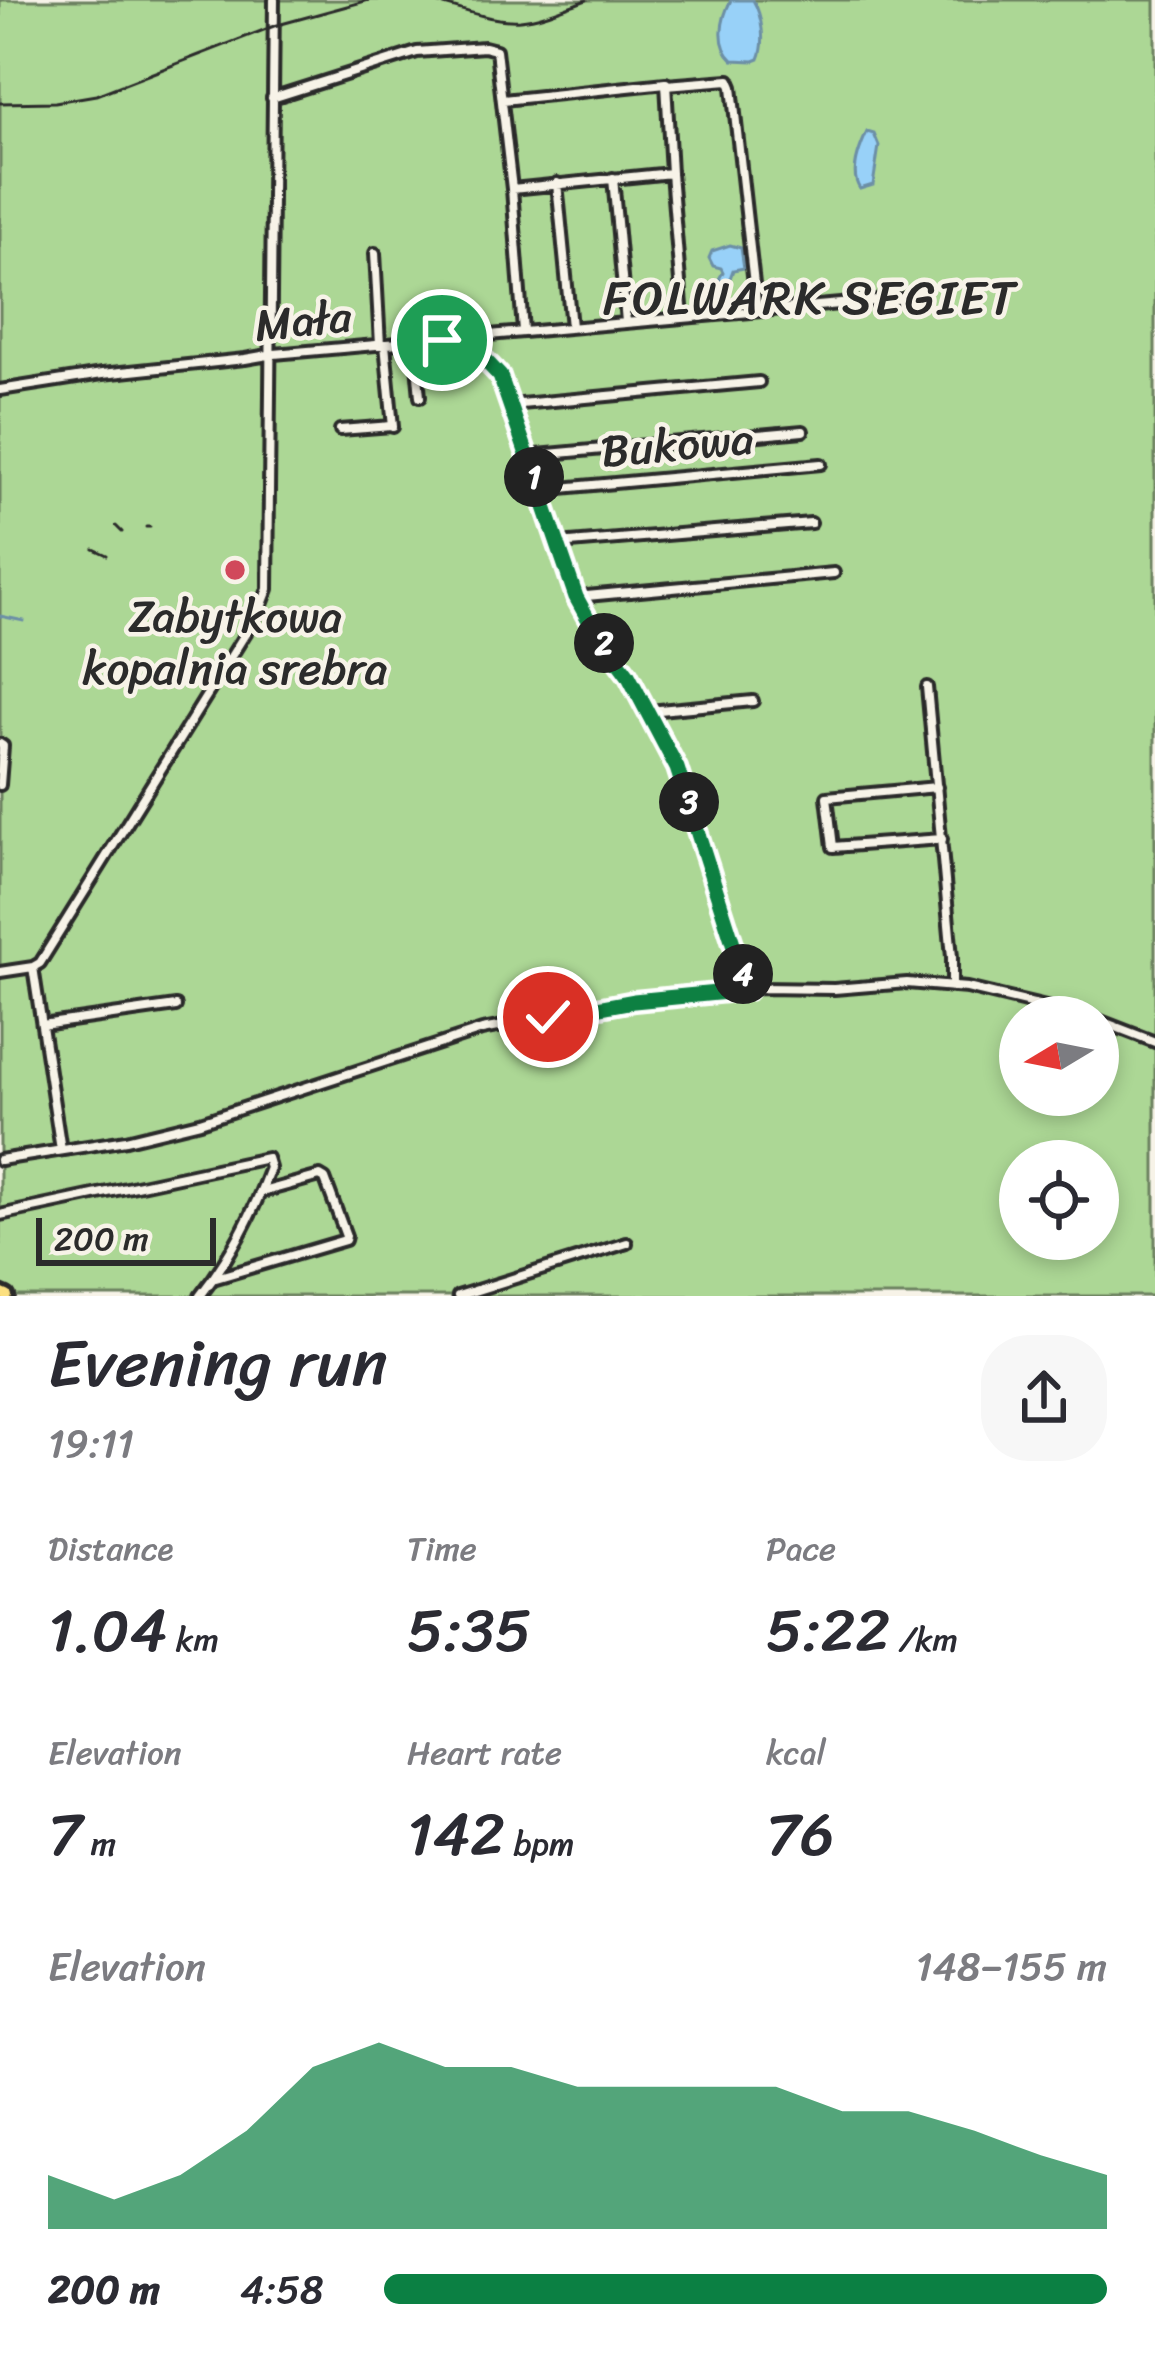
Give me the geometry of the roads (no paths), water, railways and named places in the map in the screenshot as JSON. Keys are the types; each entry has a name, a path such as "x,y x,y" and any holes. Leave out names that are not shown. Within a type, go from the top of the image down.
{"street":[{"path":"0,972 40,962 268,589 274,0"},
{"path":"272,98 416,52 484,47 498,52 523,331"},
{"path":"666,86 728,80 732,87 758,311"},
{"path":"502,100 666,83 683,318"},
{"path":"512,189 670,173"},
{"path":"613,178 626,322"},
{"path":"557,183 571,327"},
{"path":"340,430 393,426 375,253"},
{"name":"Mała","path":"0,391 102,374 383,344 920,297"},
{"path":"464,338 493,366 510,405 576,597 628,675 677,768 748,990"},
{"path":"415,342 420,397"},
{"path":"510,405 759,382"},
{"path":"526,456 803,431"},
{"name":"Bukowa","path":"539,490 821,464"},
{"path":"558,544 811,524"},
{"path":"576,597 834,573"},
{"path":"927,687 952,987"},
{"path":"649,711 753,700"},
{"path":"0,744 0,785"},
{"path":"937,787 827,797 832,847 942,838"},
{"path":"34,967 62,1150"},
{"path":"0,1160 126,1140 200,1122 482,1030 634,1001 908,983 1002,996"},
{"path":"42,1025 176,1006"},
{"path":"1119,1028 1155,1042"},
{"path":"0,1215 267,1158 271,1163 261,1192 216,1278 200,1296"},
{"path":"216,1278 345,1240 320,1176 261,1192"},
{"path":"458,1296 627,1243"}],"water":[{"path":"731,0 753,0 756,6 763,37 759,59 733,60 724,47 723,23"},
{"path":"867,132 874,134 879,146 873,185 860,189 855,169"},
{"path":"730,245 741,248 744,268 733,270 729,281 723,282 721,268 709,258 712,251"}],"waterway":[{"path":"0,616 24,621"}],"railway":[{"path":"0,103 96,95 274,26 369,0"},
{"path":"424,0 508,20 546,15 587,0"},
{"path":"116,526 122,532"},
{"path":"94,549 107,555"}],"place":[{"name":"Zabytkowa kopalnia srebra","path":"235,570"}],"district":[{"name":"FOLWARK SEGIET","path":"811,297"}]}
